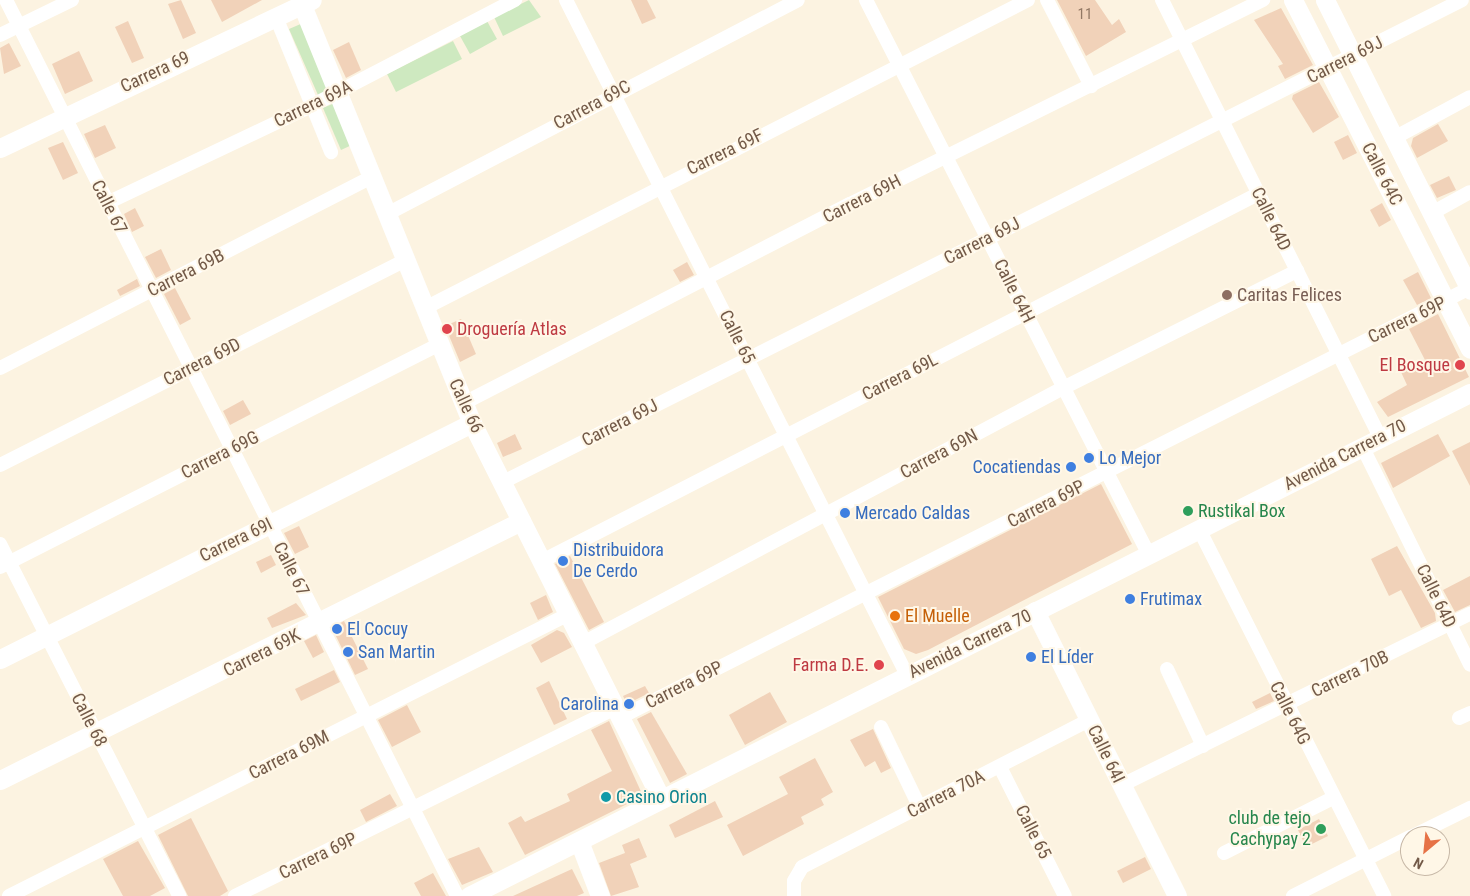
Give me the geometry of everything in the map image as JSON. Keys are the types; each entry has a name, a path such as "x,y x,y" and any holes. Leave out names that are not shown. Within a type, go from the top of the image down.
{"street":[{"name":"Calle 67","path":"6,0 62,116 319,624 364,717 457,896"},
{"path":"0,34 72,0"},
{"name":"Carrera 69A","path":"107,203 338,93 515,0"},
{"name":"Calle 65","path":"566,0 907,675"},
{"name":"Carrera 69C","path":"387,214 614,94 798,0"},
{"name":"Calle 64H","path":"866,0 1149,555"},
{"name":"Carrera 69F","path":"425,308 660,184 1028,0"},
{"path":"1047,0 1091,86"},
{"name":"Calle 64D","path":"1162,0 1380,437"},
{"name":"Carrera 69H","path":"464,403 946,157 1263,0"},
{"name":"Calle 64C","path":"1293,0 1470,349"},
{"name":"Calle 64C","path":"1325,0 1470,289"},
{"name":"Carrera 69J","path":"502,482 1462,0"},
{"name":"Calle 66","path":"305,2 338,93 472,423 661,799"},
{"name":"Carrera 69","path":"0,148 62,116 305,2"},
{"path":"276,17 331,152"},
{"path":"1394,138 1470,98"},
{"name":"Carrera 69B","path":"0,368 372,177"},
{"path":"1432,213 1470,192"},
{"name":"Carrera 69L","path":"542,561 1258,194"},
{"name":"Carrera 69D","path":"0,465 406,260"},
{"name":"Carrera 69N","path":"583,643 1063,388 1297,271"},
{"name":"Carrera 69P","path":"235,896 866,595 1338,354 1470,289"},
{"name":"Carrera 69G","path":"5,564 439,344"},
{"name":"Avenida Carrera 70","path":"470,896 1470,393"},
{"name":"Carrera 69I","path":"0,659 472,423"},
{"name":"Calle 64D","path":"1362,446 1470,665"},
{"name":"Carrera 69K","path":"0,780 96,736 522,521"},
{"name":"Calle 64G","path":"1199,529 1286,706 1384,896"},
{"name":"Calle 68","path":"0,544 5,564 46,635 179,896"},
{"name":"Calle 64I","path":"1036,612 1178,896"},
{"name":"Carrera 69M","path":"9,896 569,614"},
{"name":"Carrera 70B","path":"1122,785 1470,614"},
{"path":"1167,668 1203,746"},
{"name":"Carrera 70A","path":"794,896 794,880 802,867 1090,720"},
{"path":"881,727 920,808"},
{"name":"Calle 65","path":"1000,767 1065,896"},
{"path":"1224,853 1333,798"},
{"path":"1434,826 1470,808"},
{"path":"578,841 600,896"},
{"path":"1293,896 1400,843"}],"green space":[{"path":"529,0 541,17 503,36 494,17"},
{"path":"487,21 497,39 470,54 460,36"},
{"path":"303,23 332,90 318,95 289,29"},
{"path":"453,41 462,59 396,92 387,74"},
{"path":"337,102 354,144 341,150 323,108"}],"building":[{"path":"181,0 196,33 183,39 168,4"},
{"path":"211,0 262,0 222,22"},
{"path":"631,0 647,0 656,18 642,24"},
{"path":"1057,0 1095,0 1112,25 1119,19 1126,32 1086,56"},
{"path":"1281,8 1313,65 1285,79 1278,66 1283,64 1254,20"},
{"path":"128,21 144,58 132,63 115,27"},
{"path":"349,42 361,70 346,78 333,50"},
{"path":"9,43 21,66 4,74 0,48"},
{"path":"79,51 93,81 65,94 52,64"},
{"path":"1319,82 1339,117 1313,133 1292,99 1293,95"},
{"path":"1438,124 1448,141 1417,158 1411,146 1413,138"},
{"path":"105,125 116,148 95,158 84,134"},
{"path":"1348,135 1357,153 1343,160 1334,142"},
{"path":"63,142 78,173 63,180 48,148"},
{"path":"1449,176 1456,190 1437,198 1430,185"},
{"path":"1382,203 1391,220 1379,227 1370,210"},
{"path":"135,208 144,226 132,232 124,214"},
{"path":"161,249 171,270 156,278 145,257"},
{"path":"687,262 694,275 680,282 673,270"},
{"path":"1418,272 1431,298 1417,305 1403,280"},
{"path":"137,279 140,286 120,296 117,290"},
{"path":"175,288 191,319 180,325 164,294"},
{"path":"1438,314 1469,377 1388,417 1377,402 1407,385 1401,372 1425,360 1409,329"},
{"path":"461,319 476,354 460,362 445,326"},
{"path":"243,400 251,414 230,425 223,411"},
{"path":"515,434 522,449 503,457 497,443"},
{"path":"1438,434 1450,456 1393,488 1381,463"},
{"path":"1470,442 1470,486 1452,451"},
{"path":"1101,484 1132,544 928,650 916,654 904,649 878,597"},
{"path":"299,526 309,547 295,554 284,533"},
{"path":"1397,546 1435,613 1436,621 1421,628 1401,590 1389,596 1371,559"},
{"path":"271,555 276,565 261,573 256,562"},
{"path":"570,556 604,622 589,630 555,564"},
{"path":"1470,576 1470,605 1455,612 1443,590"},
{"path":"546,595 553,612 538,620 530,603"},
{"path":"296,603 306,615 272,628 267,618"},
{"path":"344,621 368,669 355,675 332,628"},
{"path":"557,630 564,633 572,647 541,663 531,645"},
{"path":"316,635 324,652 313,658 304,641"},
{"path":"334,670 340,682 301,701 295,689"},
{"path":"549,681 567,719 554,725 536,688"},
{"path":"645,686 649,693 627,704 623,696"},
{"path":"770,692 787,722 745,745 729,715"},
{"path":"1270,693 1274,701 1256,709 1252,702"},
{"path":"407,705 421,732 392,747 378,720"},
{"path":"651,712 687,774 670,783 637,719"},
{"path":"609,721 643,796 525,855 508,823 521,816 525,822 570,801 567,794 612,771 591,730"},
{"path":"873,729 891,768 881,773 875,761 865,767 850,740"},
{"path":"815,758 833,792 821,799 824,805 801,817 804,824 743,856 727,825 788,794 779,777"},
{"path":"390,794 397,806 366,822 360,810"},
{"path":"715,801 723,817 675,838 669,825"},
{"path":"191,818 228,891 220,896 188,896 158,835"},
{"path":"1319,819 1328,836 1306,847 1298,830"},
{"path":"639,838 647,857 630,864 639,887 611,896 599,863 625,853 622,845"},
{"path":"138,841 165,888 150,896 123,896 103,859"},
{"path":"479,847 493,872 462,885 448,859"},
{"path":"1145,857 1151,869 1123,883 1117,871"},
{"path":"572,869 584,893 577,896 513,896"},
{"path":"433,873 446,896 421,896 414,883"}],"place":[{"name":"Caritas Felices","path":"1227,295"},
{"name":"Droguería Atlas","path":"447,329"},
{"name":"El Bosque","path":"1460,365"},
{"name":"Lo Mejor","path":"1089,458"},
{"name":"Cocatiendas","path":"1071,467"},
{"name":"Rustikal Box","path":"1188,511"},
{"name":"Mercado Caldas","path":"845,513"},
{"name":"Distribuidora De Cerdo","path":"563,561"},
{"name":"Frutimax","path":"1130,599"},
{"name":"El Muelle","path":"895,616"},
{"name":"El Cocuy","path":"337,629"},
{"name":"San Martin","path":"348,652"},
{"name":"El Líder","path":"1031,657"},
{"name":"Farma D.E.","path":"879,665"},
{"name":"Carolina","path":"629,704"},
{"name":"Casino Orion","path":"606,797"},
{"name":"club de tejo Cachypay 2","path":"1321,829"}]}
